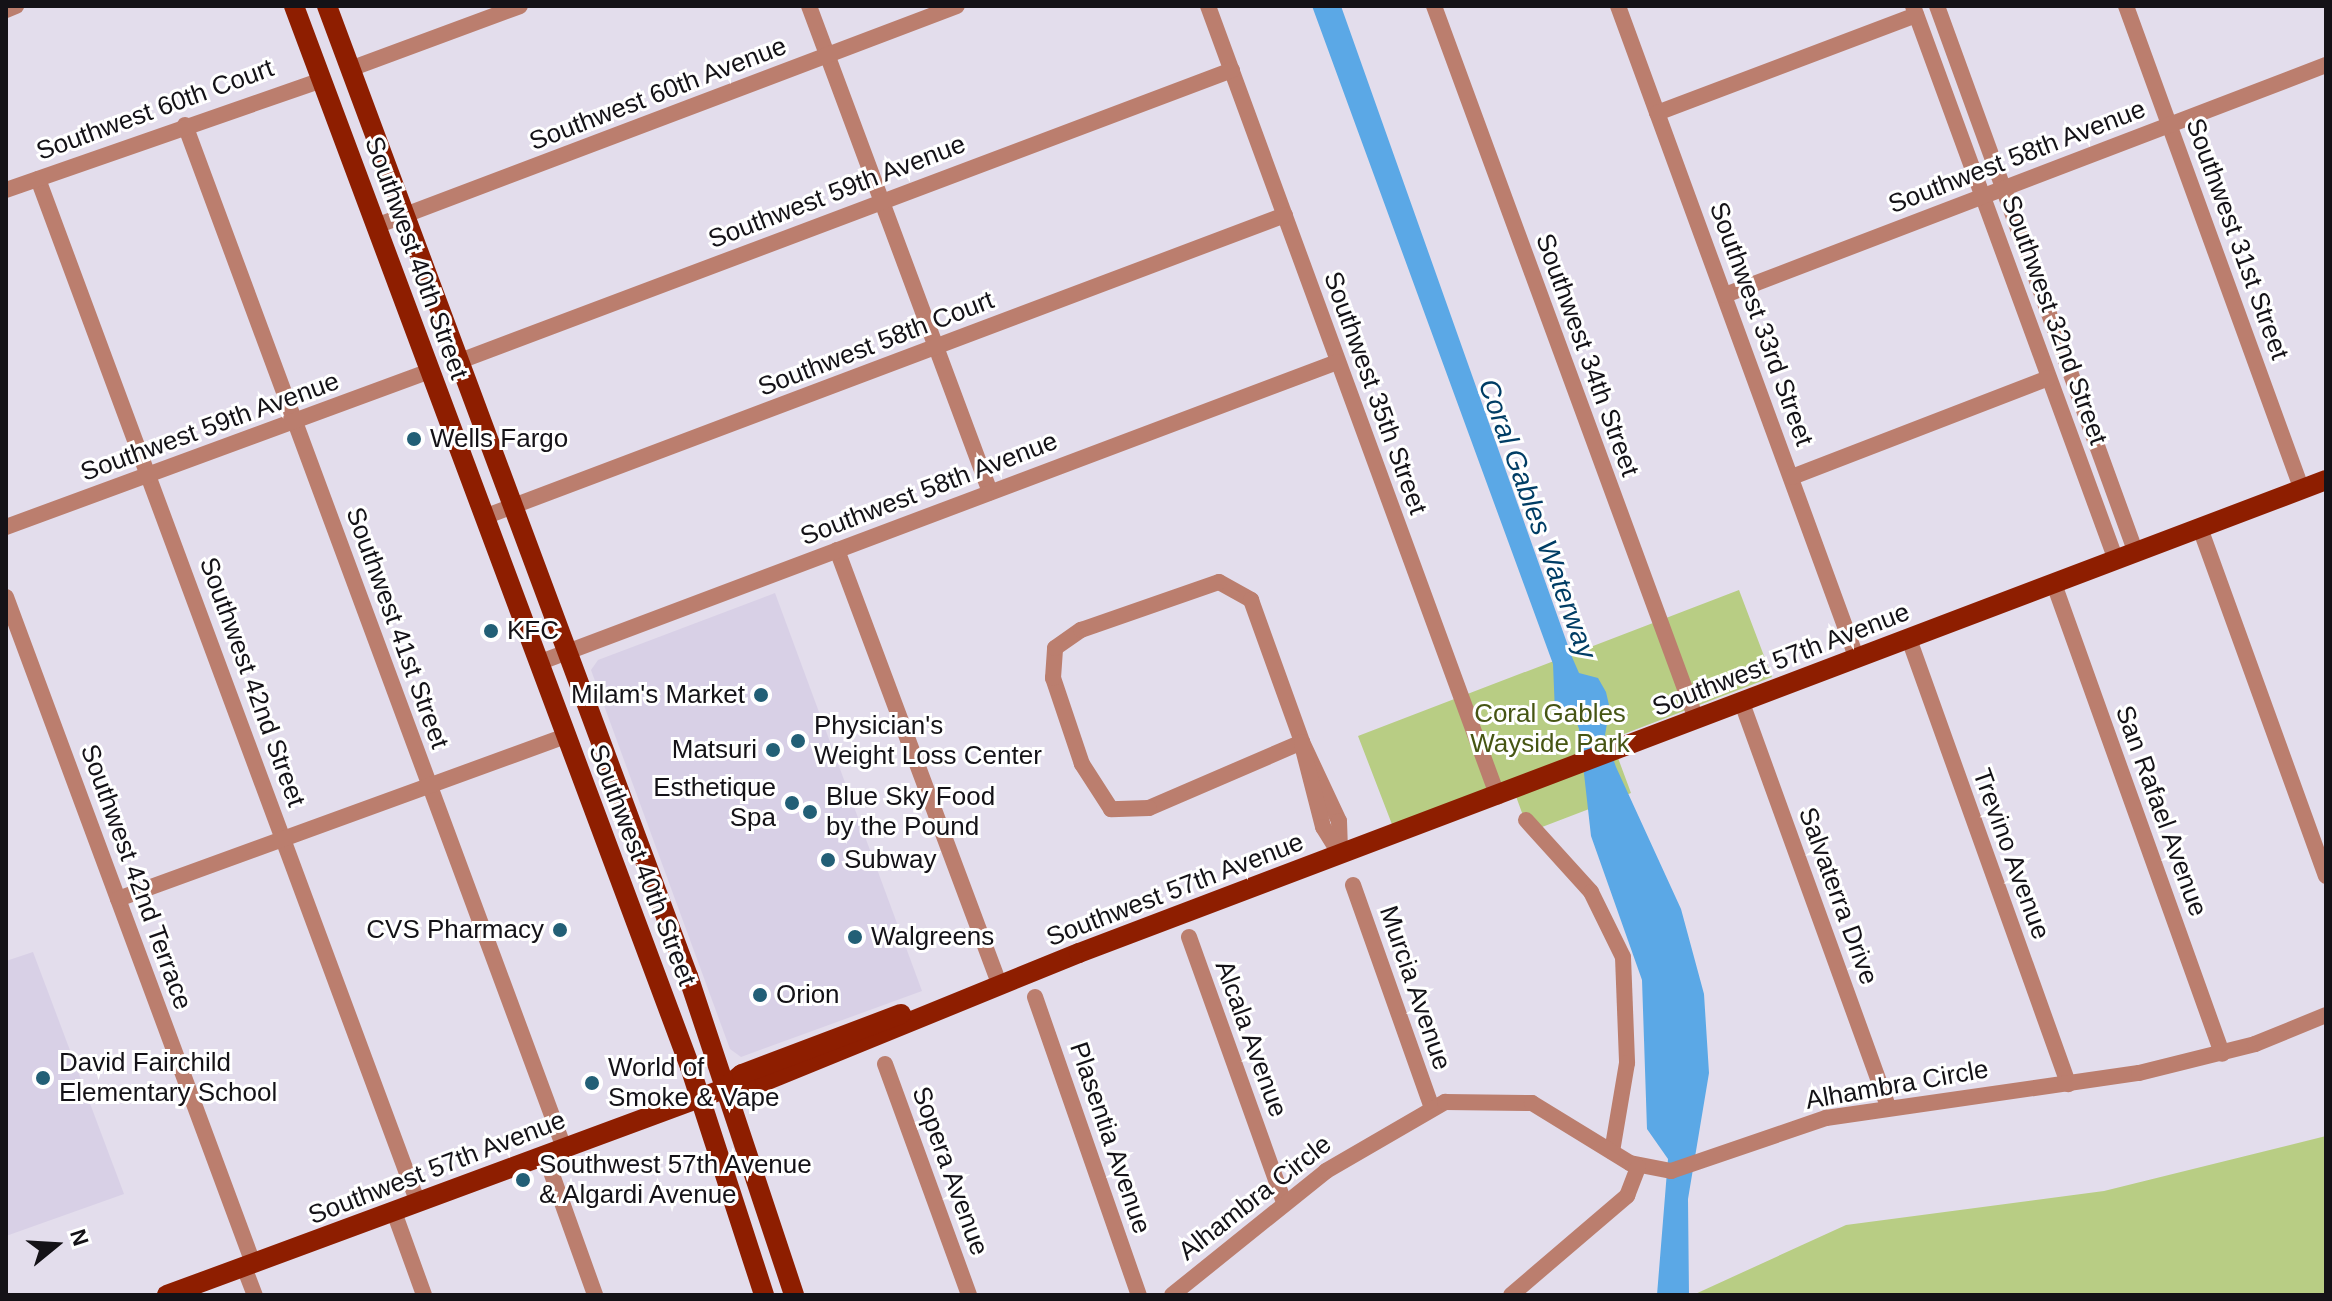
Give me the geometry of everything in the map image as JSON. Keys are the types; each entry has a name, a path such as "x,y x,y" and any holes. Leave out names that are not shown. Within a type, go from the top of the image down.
{"main road":[{"name":"Southwest 40th Street","path":"327,6 625,806 794,1295"},
{"name":"Southwest 40th Street","path":"296,9 700,1097 764,1295"},
{"path":"296,9 350,69"},
{"path":"322,80 340,86 370,122"},
{"path":"420,342 460,361"},
{"name":"Southwest 57th Avenue","path":"167,1295 700,1097 724,1089 743,1089 849,1041 2326,480"},
{"path":"586,789 625,806"},
{"path":"596,815 634,831"}],"street":[{"path":"6,10 16,6"},
{"path":"350,69 520,6"},
{"path":"809,6 990,492"},
{"name":"Southwest 60th Avenue","path":"376,226 957,6"},
{"name":"Southwest 35th Street","path":"1208,6 1498,797"},
{"name":"Southwest 34th Street","path":"1434,6 1696,719"},
{"name":"Southwest 33rd Street","path":"1618,6 1857,659"},
{"name":"Southwest 32nd Street","path":"1937,6 2136,553"},
{"name":"Southwest 31st Street","path":"2126,6 2302,490"},
{"path":"1657,113 1915,10"},
{"name":"Southwest 32nd Street","path":"1915,10 2116,560"},
{"name":"Southwest 58th Avenue","path":"1725,295 2326,65"},
{"name":"Southwest 59th Avenue","path":"460,361 1232,70"},
{"name":"Southwest 60th Court","path":"6,190 185,125 322,80"},
{"name":"Southwest 41st Street","path":"185,125 429,786 554,1151 595,1295"},
{"name":"Southwest 42nd Street","path":"38,179 418,1203"},
{"name":"Southwest 58th Court","path":"484,517 1285,215"},
{"name":"Southwest 58th Avenue","path":"538,663 1337,362"},
{"name":"Southwest 59th Avenue","path":"6,527 431,371"},
{"path":"1792,477 2049,378"},
{"path":"2200,528 2326,876"},
{"path":"837,550 1000,986"},
{"path":"1302,742 1149,808 1111,809 1082,764 1053,678 1053,653 1076,633 1203,584 1234,585 1255,609 1302,742 1339,821 1340,855"},
{"name":"San Rafael Avenue","path":"2054,584 2222,1054"},
{"name":"Southwest 42nd Terrace","path":"6,597 249,1265 255,1295"},
{"name":"Trevino Avenue","path":"1909,639 2068,1084"},
{"name":"Salvaterra Drive","path":"1742,703 1888,1106"},
{"path":"118,899 566,736"},
{"path":"1526,820 1591,892 1623,957 1627,1063 1612,1152"},
{"name":"Murcia Avenue","path":"1353,885 1432,1108"},
{"name":"Alcala Avenue","path":"1189,937 1284,1202"},
{"name":"Plasentia Avenue","path":"1035,997 1139,1295"},
{"name":"Alhambra Circle","path":"1172,1295 1284,1202 1432,1108 1491,1098 1532,1103 1638,1167 1662,1171 1696,1167 1799,1125 1888,1106 2068,1084 2222,1054 2326,1015"},
{"name":"Sopera Avenue","path":"885,1064 969,1295"},
{"path":"1511,1295 1627,1196 1638,1167"},
{"path":"394,1212 424,1295"}],"shaded area":[{"path":"775,593 922,991 741,1057 730,1049 591,670 598,660"},
{"name":"David Fairchild Elementary School","path":"33,952 124,1194 6,1236 6,961"}],"green space":[{"name":"Coral Gables Wayside Park","path":"1739,590 1772,677 1611,739 1631,793 1529,832 1510,780 1393,827 1358,736"},
{"path":"2326,1136 2326,1295 1693,1295 1846,1225 2104,1191"}],"water":[{"path":"1312,6 1341,6 1572,657 1579,673 1598,678 1606,692 1609,705 1587,714 1592,724 1608,718 1605,735 1616,767 1681,909 1704,994 1709,1073 1688,1199 1689,1295 1657,1295 1668,1159 1647,1129 1642,980 1591,836 1579,729 1575,718 1555,713 1553,664"}],"place":[{"name":"Wells Fargo","path":"414,439"},
{"name":"KFC","path":"491,631"},
{"name":"Milam's Market","path":"761,695"},
{"name":"Physician's Weight Loss Center","path":"798,741"},
{"name":"Matsuri","path":"773,750"},
{"name":"Esthetique Spa","path":"792,803"},
{"name":"Blue Sky Food by the Pound","path":"810,812"},
{"name":"Subway","path":"828,860"},
{"name":"CVS Pharmacy","path":"560,930"},
{"name":"Walgreens","path":"855,937"},
{"name":"Orion","path":"760,995"},
{"name":"David Fairchild Elementary School","path":"43,1078"},
{"name":"World of Smoke & Vape","path":"592,1083"},
{"name":"Southwest 57th Avenue & Algardi Avenue","path":"523,1180"}],"water label":[{"name":"Coral Gables Waterway","path":"1537,519"}]}
